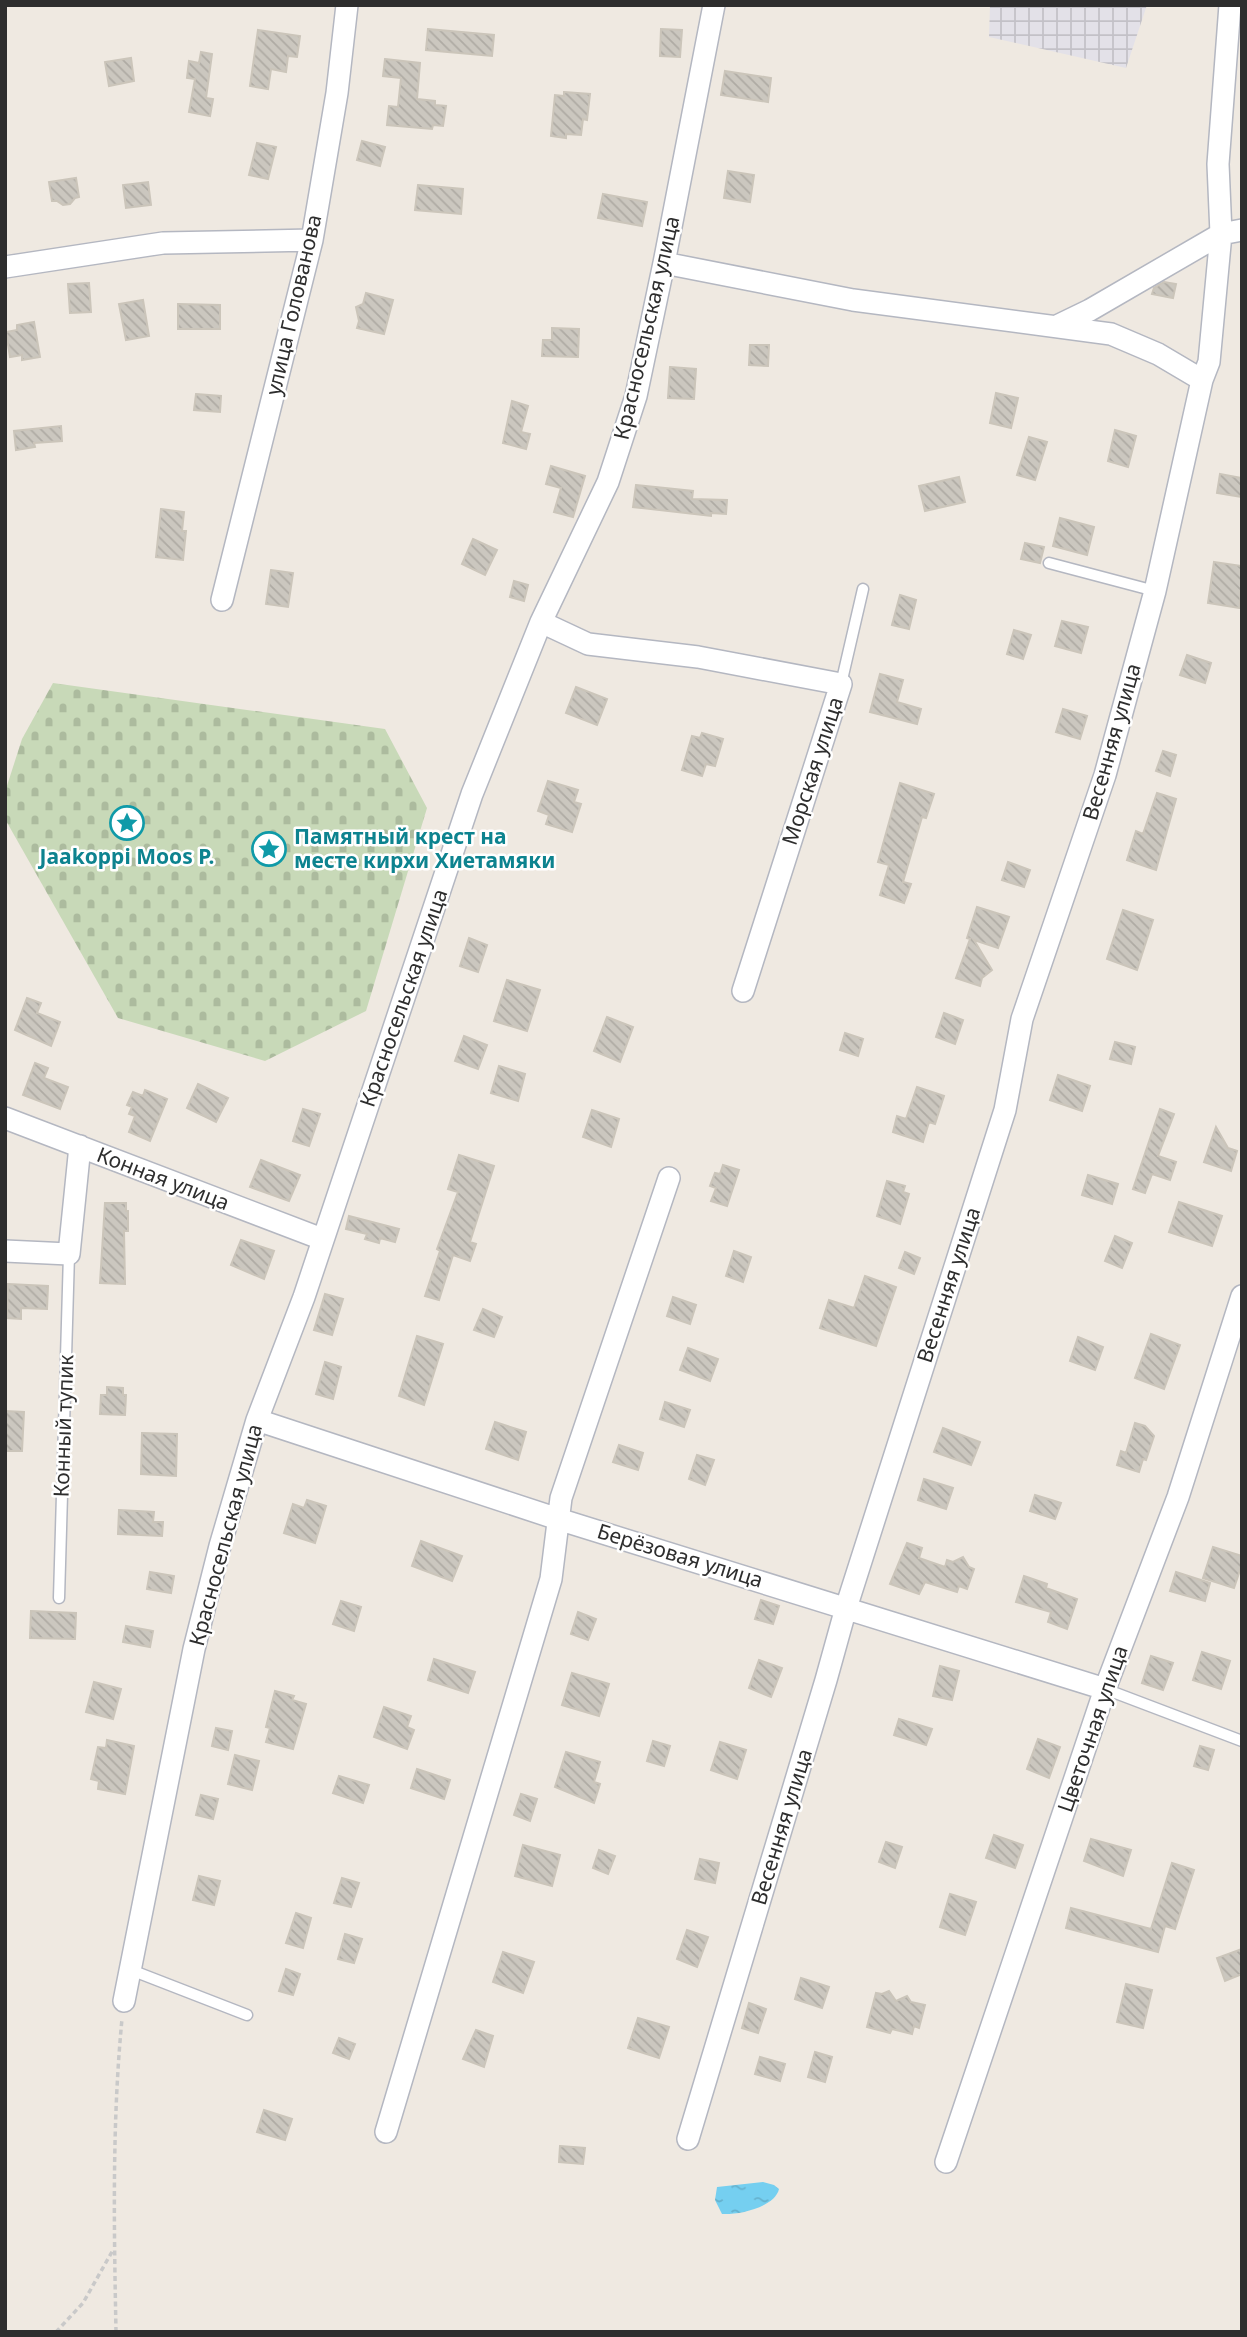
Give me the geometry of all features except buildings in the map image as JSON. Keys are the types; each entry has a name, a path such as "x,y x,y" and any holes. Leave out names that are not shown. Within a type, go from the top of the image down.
{"street":[{"name":"улица Голованова","path":"222,600 312,240 337,93 347,5"},
{"name":"Красносельская улица","path":"124,2001 194,1648 219,1546 257,1420 304,1297 321,1239 472,794 541,622 608,482 635,396 714,5"},
{"name":"Весенняя улица","path":"688,2139 846,1608 1005,1110 1022,1019 1105,775 1155,591 1190,426 1209,362 1231,232 1218,164 1230,5"},
{"path":"1059,325 1231,232"},
{"path":"5,267 163,243 312,240"},
{"path":"664,263 853,300 1059,325 1111,334 1158,354 1202,380"},
{"name":"Морская улица","path":"541,622 589,644 698,657 841,684 743,991"},
{"name":"Конная улица","path":"5,1118 321,1239"},
{"path":"5,1251 69,1254 80,1146"},
{"path":"386,2132 551,1579 561,1499 669,1178"},
{"name":"Цветочная улица","path":"946,2162 1105,1689 1178,1497 1242,1296"},
{"name":"Берёзовая улица","path":"257,1420 558,1518 1105,1689"}],"lane":[{"path":"1049,563 1155,591"},
{"path":"841,684 863,589"},
{"name":"Конный тупик","path":"59,1598 69,1254"},
{"path":"1105,1689 1242,1741"},
{"path":"131,1970 247,2015"}],"path":[{"path":"116,2332 113,2192 116,2082 124,2001"},
{"path":"56,2332 83,2303 114,2248"}],"shaded area":[{"path":"990,5 1147,5 1126,68 989,37"}],"green space":[{"path":"53,683 385,729 427,808 366,1011 265,1061 118,1018 5,819 5,792 22,739"}],"water":[{"path":"763,2182 779,2189 771,2201 746,2211 722,2214 715,2200 717,2187"}],"place":[{"name":"Jaakoppi Moos P.","path":"127,823"},
{"name":"Памятный крест на месте кирхи Хиетамяки","path":"269,849"}]}
